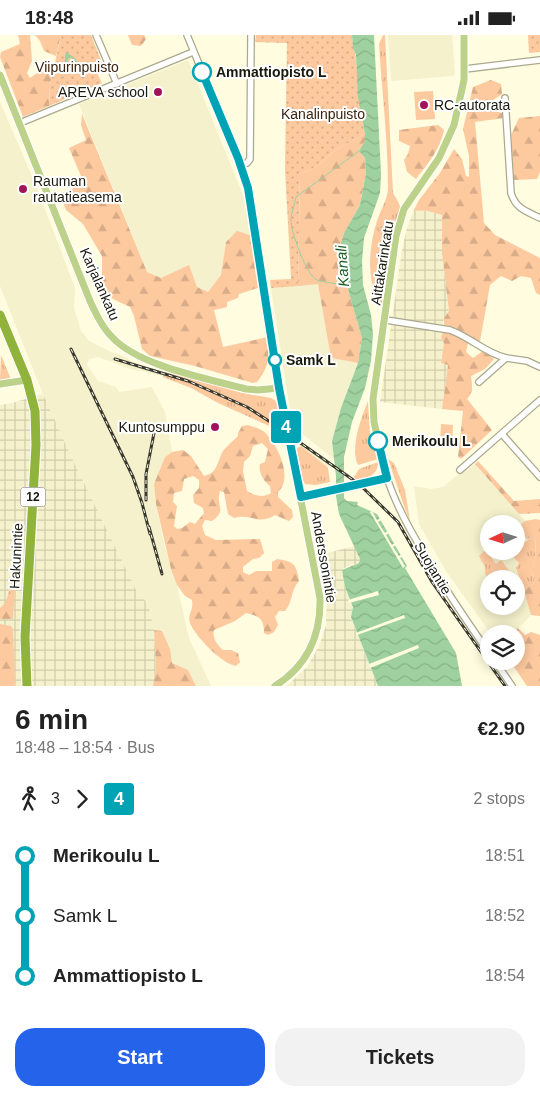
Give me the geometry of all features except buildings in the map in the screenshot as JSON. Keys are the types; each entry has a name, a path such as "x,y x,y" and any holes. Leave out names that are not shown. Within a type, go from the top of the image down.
{"highway":[{"name":"Hakunintie","path":"0,315 27,380 33,401 36,425 25,637 27,686"}],"main road":[{"name":"Aittakarinkatu","path":"387,478 376,431 373,399 386,319 396,236 404,209 439,158 449,139 462,97 464,35"},
{"name":"Karjalankatu","path":"0,75 90,301 111,337 129,351 161,365 246,389 279,388"},
{"path":"0,384 27,380"},
{"name":"Anderssonintie","path":"274,686 294,671 304,659 313,643 320,623 320,598 279,388"},
{"path":"301,497 387,478"}],"street":[{"path":"96,35 117,84"},
{"path":"186,35 248,188 279,388"},
{"path":"240,166 247,163 250,159 252,35"},
{"path":"20,123 194,52"},
{"path":"464,69 540,60"},
{"path":"505,98 511,193 518,207 540,218"},
{"path":"386,319 450,330 459,333 496,356 519,359 540,367"},
{"path":"479,382 506,358"},
{"path":"460,470 540,401"},
{"path":"502,434 540,477"},
{"name":"Suojantie","path":"387,478 392,494 411,531 445,589 480,640"},
{"path":"500,670 512,686"}],"shaded area":[{"path":"388,35 452,35 455,74 453,76 391,81"},
{"path":"188,60 243,195 253,236 226,242 221,275 208,292 197,287 189,266 161,278 147,272 79,104"},
{"path":"0,102 37,188 75,288 74,308 81,331 89,341 113,353 124,356 133,363 189,379 283,429 331,463 328,468 278,429 259,417 165,376 131,369 98,357 89,359 87,365 98,381 116,387 119,392 152,387 165,412 172,452 165,457 154,484 156,504 165,548 177,585 189,638 211,686 196,686 188,670 171,663 170,649 162,631 154,630 148,604 136,590 70,454 43,394 0,286"},
{"path":"414,210 443,215 442,253 449,311 444,318 441,338 444,343 441,363 448,365 442,409 380,402 402,250 407,228"},
{"path":"318,283 331,358 358,363 341,408 332,441 334,459 295,428 291,416 271,288"},
{"path":"43,394 136,590 148,604 154,630 156,667 153,686 0,686 0,405"},
{"path":"475,464 520,515 480,515 480,560 515,560 519,564 517,570 480,570 480,615 525,615 525,596 531,615 522,625 485,625 446,571 419,524 414,486 431,489 443,487 461,472 466,471"},
{"path":"355,546 360,559 359,563 342,570 345,587 353,607 351,618 378,686 287,686 307,667 319,646 326,625 327,598 319,555"}],"green space":[{"path":"18,35 30,35 32,61 27,73 30,78 40,71 45,63 54,62 49,106 23,117 0,57 1,52 20,44"},
{"path":"35,35 61,35 56,56 44,51"},
{"name":"Viipurinpuisto","path":"61,35 91,35 103,65 100,66 98,75 102,83 49,106 50,85"},
{"path":"128,35 144,35 146,39 141,46 132,45"},
{"name":"Kanalinpuisto","path":"256,35 352,35 356,58 360,106 365,134 335,150 318,166 300,174 298,286 271,288 270,280 291,279 285,169 287,43 255,42"},
{"path":"383,35 385,35 393,193 399,204 400,211 394,223 382,309 373,288 370,254 378,217 387,196 388,188 379,44"},
{"path":"528,35 540,35 540,52 529,53"},
{"path":"491,80 501,84 502,94 493,100 493,109 503,114 504,118 475,122 484,223 495,235 540,258 540,295 536,293 531,278 521,276 512,281 501,276 490,285 480,341 476,341 461,331 444,325 444,318 449,311 442,253 442,215 414,210 454,149 462,159 466,176 469,177 469,156 463,129 473,87"},
{"name":"RC-autorata","path":"433,91 435,119 416,120 414,92"},
{"path":"82,114 147,272 161,278 189,265 197,287 208,292 221,275 226,242 237,231 253,236 261,287 239,294 238,298 227,302 227,307 214,310 223,347 268,337 268,361 264,372 257,382 253,383 195,366 150,356 142,349 130,307 113,299 102,287 102,256 83,224 66,210 60,194 84,183 69,148 86,140 81,125"},
{"path":"540,116 540,172 537,179 514,180 511,135 519,118"},
{"path":"438,125 444,130 440,144 416,179 407,172 404,160 410,146 399,141 399,130"},
{"path":"365,134 365,141 359,151 365,158 366,173 360,205 344,233 340,246 349,293 362,338 358,363 331,358 318,284 298,286 300,174 318,166 335,150"},
{"path":"443,330 458,335 468,343 466,352 473,358 483,351 494,359 485,369 471,376 472,391 467,399 492,430 461,459 458,457 463,411 442,409 448,365 441,363 444,343 441,338"},
{"path":"1,355 10,377 9,380 0,381"},
{"path":"164,372 242,393 271,398 276,401 279,408 283,435 276,429 218,403 191,388 163,377"},
{"path":"368,401 370,435 378,459 358,465 355,450 356,442"},
{"path":"441,424 453,425 452,446 440,446"},
{"path":"248,425 261,430 274,443 284,469 283,486 278,492 278,497 292,510 293,517 289,521 275,515 264,519 234,518 228,514 224,492 220,491 219,514 212,521 205,520 202,526 205,535 216,540 260,539 264,553 243,567 243,572 249,575 256,571 272,571 272,562 277,559 293,564 297,570 299,581 294,589 288,608 285,611 279,611 275,617 278,625 274,632 268,635 264,633 262,621 254,615 246,613 235,621 214,630 214,639 223,650 231,650 238,653 240,662 236,666 230,664 210,649 197,635 190,623 189,617 192,600 185,596 177,585 171,569 156,504 154,484 165,457 172,452 183,450 191,456 204,476 209,475 217,467 223,451 238,436 242,426","holes":["262,443 268,449 265,462 260,464 260,470 270,486 271,493 262,496 247,491 243,471 244,462 250,456 253,446","193,476 199,480 199,488 193,495 194,503 203,508 204,513 195,524 190,522 177,529 174,526 177,506 173,502 174,493 182,491 184,479"]},
{"path":"301,446 328,468 330,482 316,485 305,484 296,449"},
{"path":"388,459 394,463 405,490 410,521 405,509"},
{"path":"478,461 514,501 540,499 540,513 519,514 475,464"},
{"path":"378,462 378,466 372,475 357,480 354,477 359,469"},
{"path":"540,520 540,616 531,615 525,595 525,587 533,584 535,578 531,572 535,562 536,536 527,539 525,537 525,521"},
{"path":"536,535 535,562 531,572 535,578 533,584 525,587 525,570 517,570 519,563 516,560 525,560 525,542"},
{"path":"17,557 13,619 0,619 0,608 9,593 14,559"},
{"path":"481,560 493,560 496,564 501,560 509,570 485,570"},
{"path":"0,624 11,626 13,629 15,686 0,686"},
{"path":"154,630 162,631 170,649 172,663 188,670 196,686 153,686 156,667"},
{"path":"531,632 540,635 540,686 527,686 516,670 525,670 525,635"}],"water":[{"path":"352,35 374,35 381,174 380,193 364,238 362,261 363,285 371,315 373,334 371,361 365,388 352,422 344,457 344,498 347,501 358,502 357,505 377,514 407,566 405,568 456,653 462,686 378,686 351,617 353,607 345,587 342,570 359,563 360,559 339,514 332,441 341,408 358,363 362,338 349,293 340,246 344,233 360,205 366,173 365,158 359,151 365,141 365,134 358,97 356,55 353,48"},
{"path":"66,52 76,59 78,67 73,72 60,74 65,62","holes":["72,57 76,64 69,71 66,67 68,59"]}],"pier":[{"path":"372,511 377,520 383,519 378,522 385,533 389,530 390,532 386,535 392,545 396,542 397,544 393,547 399,556 403,554 404,556 400,558 405,566 403,568 370,512"},
{"path":"378,591 379,595 349,603 348,600"},
{"path":"404,615 405,618 357,635 356,633"},
{"path":"418,645 419,648 370,668 369,664"}],"waterway":[{"name":"Kanali","path":"349,285 321,281 313,276 308,270 296,243 291,217 296,197 359,151"}],"railway":[{"path":"71,349 133,477 150,534"},
{"path":"115,359 188,381 247,407 359,484 398,522 432,582 505,686"},
{"path":"146,500 146,474 155,428"},
{"path":"149,527 162,574"}],"bus line":[{"name":"4","path":"202,72 238,158 248,188 279,388 301,497 387,478 378,441"}],"place":[{"name":"Ammattiopisto L","path":"202,72"},
{"name":"AREVA school","path":"158,92"},
{"name":"RC-autorata","path":"424,105"},
{"name":"Rauman rautatieasema","path":"23,189"},
{"name":"Samk L","path":"275,360"},
{"name":"Kuntosumppu","path":"215,427"},
{"name":"Merikoulu L","path":"378,441"}]}
